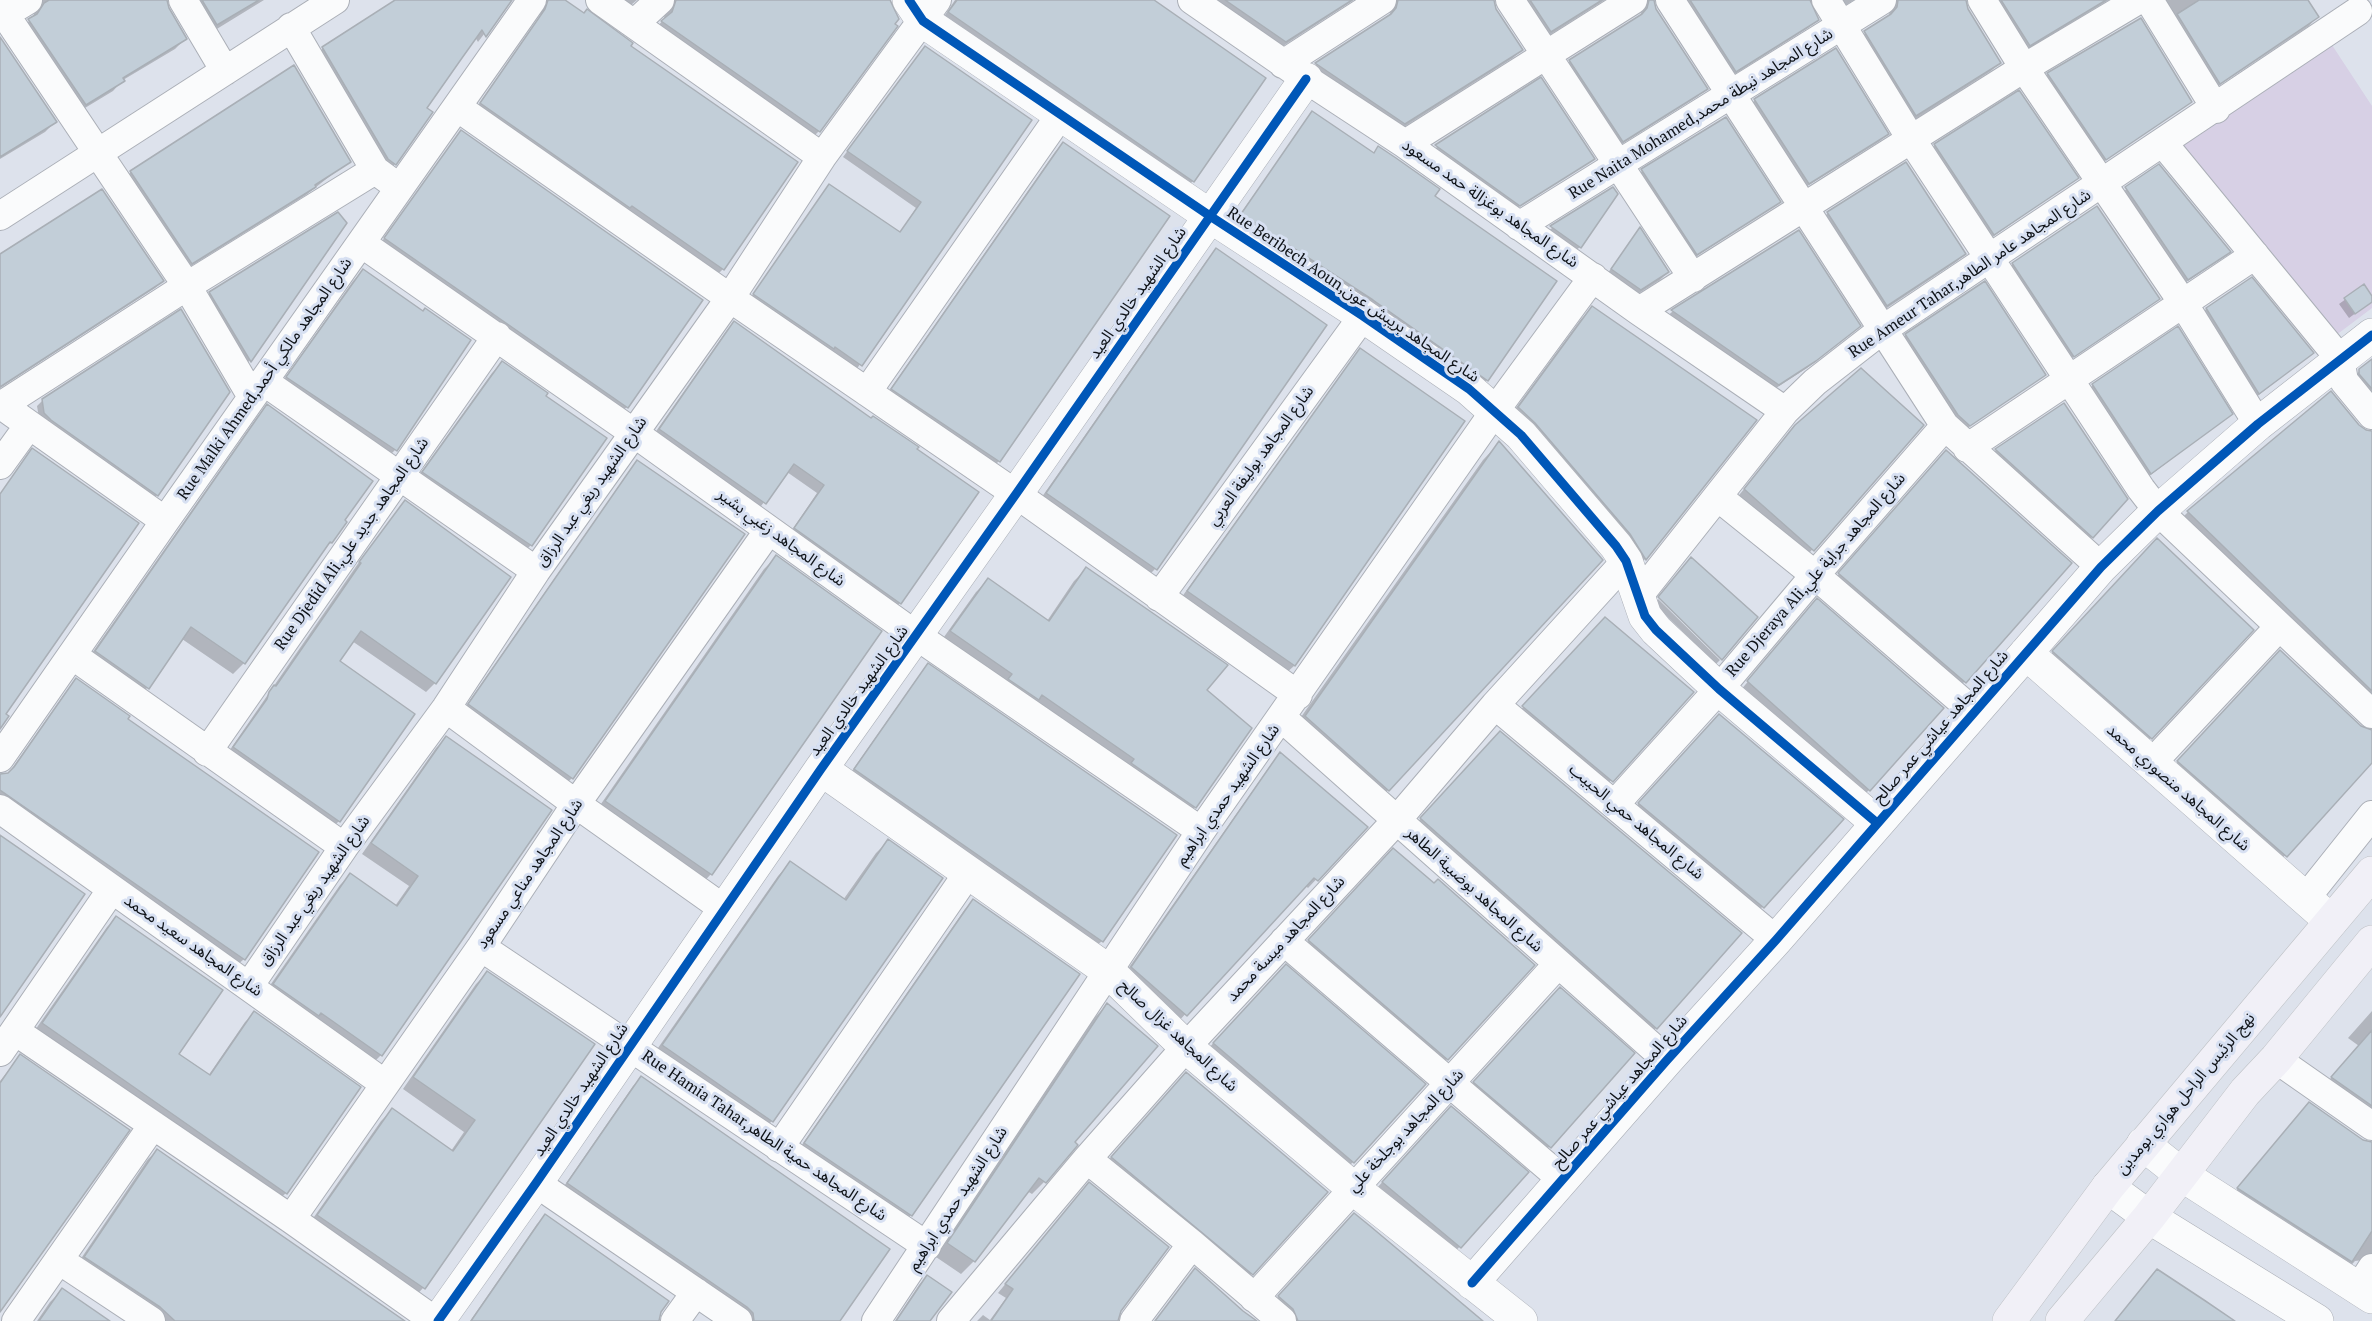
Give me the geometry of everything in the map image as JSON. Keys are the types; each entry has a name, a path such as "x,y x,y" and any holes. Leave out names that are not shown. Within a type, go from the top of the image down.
{"main road":[{"name":"نهج الرئيس الراحل هواري بومدين","path":"2009,1321 2108,1187 2372,873"},
{"path":"2062,1321 2149,1217 2245,1092 2276,1059 2371,944"}],"street":[{"path":"183,0 225,71"},
{"path":"0,216 335,0"},
{"name":"Rue Malki Ahmed,شارع المجاهد مالكي أحمد","path":"0,758 531,0"},
{"path":"600,0 822,157"},
{"path":"634,24 660,0"},
{"name":"شارع المجاهد بوغزالة حمد مسعود","path":"1192,0 1295,72 1405,144 1785,411"},
{"path":"1295,72 1382,0"},
{"path":"1510,0 1693,278"},
{"path":"1405,144 1633,0"},
{"path":"1670,0 1945,426 2101,567"},
{"path":"1826,0 1911,139 2141,489 2158,511 2372,714"},
{"name":"Rue Naita Mohamed,شارع المجاهد نيطة محمد","path":"1519,226 1882,0"},
{"path":"1983,0 2024,68 2183,303 2258,424"},
{"path":"1640,311 2024,68 2153,2 2216,109"},
{"name":"Rue Beribech Aoun,شارع المجاهد بريبش عون","path":"923,7 1061,114 1469,389 1521,435 1616,546 1626,561 1645,616 1656,630 1719,689 1877,823"},
{"name":"شارع الشهيد ريغي عبد الرزاق","path":"249,986 344,847 446,708 536,571 729,298 923,7"},
{"path":"8,9 97,152 258,389 400,476 536,571"},
{"name":"Rue Ameur Tahar,شارع المجاهد عامر الطاهر","path":"1637,598 1785,411 1815,382 1882,330 2361,14"},
{"path":"291,27 375,170 399,188"},
{"name":"شارع الشهيد خالدي العيد","path":"436,1321 536,1184 821,769 917,636 1210,216 1295,72"},
{"path":"457,107 729,298 1016,495 1298,695"},
{"path":"867,392 1061,114"},
{"path":"2163,143 2340,359 2344,381 2372,415"},
{"path":"165,520 1,405 187,286 375,170"},
{"name":"شارع المجاهد زغبي بشير","path":"361,243 497,336 917,636 1201,831"},
{"path":"1967,448 2255,255"},
{"name":"شارع الشهيد حمدي ابراهيم","path":"876,1321 1201,831 1494,412 1593,277"},
{"name":"شارع المجاهد بوليفة العربي","path":"1159,597 1363,316"},
{"name":"شارع المجاهد عياشي عمر صالح","path":"1472,1283 1667,1060 1776,940 2101,567 2158,511 2258,424 2372,335"},
{"name":"Rue Djedid Ali,شارع المجاهد جديد علي","path":"207,752 497,336"},
{"path":"0,465 28,425"},
{"name":"Rue Djeraya Ali,شارع المجاهد جراية علي","path":"1615,804 1719,689 1945,426"},
{"path":"1718,497 1815,575 1974,712"},
{"name":"شارع المجاهد مناعي مسعود","path":"291,1219 481,947 576,804 769,530"},
{"name":"شارع المجاهد ميسة محمد","path":"951,1321 1087,1159 1186,1047 1396,821 1495,705 1626,561"},
{"path":"2151,764 2279,627"},
{"name":"شارع المجاهد منصوري محمد","path":"2026,653 2331,921"},
{"path":"72,655 344,847"},
{"name":"شارع المجاهد حمي الحبيب","path":"1495,705 1776,940"},
{"path":"446,708 724,909"},
{"name":"شارع المجاهد بوضبية الطاهر","path":"1282,718 1667,1060"},
{"name":"شارع المجاهد غزال صالح","path":"821,769 1107,970 1186,1047 1353,1188 1516,1320"},
{"name":"شارع المجاهد سعيد محمد","path":"0,809 385,1084"},
{"path":"2305,899 2372,815"},
{"path":"779,1148 968,873"},
{"path":"112,889 8,1042 153,1125 436,1321"},
{"path":"1284,941 1448,1084 1563,1180"},
{"name":"Rue Hamia Tahar,شارع المجاهد حمية الطاهر","path":"481,947 927,1246"},
{"name":"شارع المجاهد بوجلخة علي","path":"1254,1298 1557,964"},
{"path":"2276,1059 2372,1126"},
{"path":"16,1321 153,1125"},
{"path":"2143,1144 2182,1175 2368,1285"},
{"path":"1087,1159 1282,1321"},
{"path":"536,1184 738,1321"},
{"path":"2108,1187 2149,1217 2317,1321"},
{"path":"1134,1321 1192,1244"},
{"path":"59,1260 151,1321"},
{"path":"675,1321 696,1292"}],"shaded area":[{"path":"2332,45 2372,106 2372,308 2335,336 2177,150"}],"building":[{"path":"49,0 167,0 169,8 187,39 123,78 125,81 86,105 28,19 37,14 44,3"},
{"path":"202,0 259,0 217,25"},
{"path":"395,0 512,0 486,37 482,30 462,58 427,108 433,112 396,165 388,159 322,47"},
{"path":"548,0 565,0 584,13 587,9 633,43 631,46 798,162 724,270 632,206 630,208 480,103 545,9"},
{"path":"676,0 890,0 899,19 895,24 898,26 820,132 661,21 672,12"},
{"path":"957,0 1154,0 1266,78 1194,182 948,12"},
{"path":"1225,0 1352,0 1286,42"},
{"path":"1398,0 1494,0 1496,9 1523,50 1405,124 1315,63 1391,14"},
{"path":"1530,0 1602,0 1551,32"},
{"path":"1649,0 1654,0 1656,9 1708,89 1623,142 1569,60 1642,14"},
{"path":"1690,0 1810,0 1819,20 1736,72"},
{"path":"1898,0 1966,0 1968,9 2001,63 1916,116 1864,31 1891,14 1897,7"},
{"path":"2001,0 2106,0 2030,46"},
{"path":"2199,0 2308,0 2319,17 2220,84 2177,14"},
{"path":"2141,18 2192,102 2106,160 2047,73"},
{"path":"0,37 57,122 0,157"},
{"path":"925,46 1032,120 862,366 753,294 829,184 900,232 921,202 847,151"},
{"path":"1836,48 1889,134 1809,184 1754,99"},
{"path":"294,65 351,162 315,185 316,187 192,264 130,171"},
{"path":"1541,77 1595,159 1520,206 1435,145"},
{"path":"2019,90 2079,178 1994,235 1934,144"},
{"path":"1312,111 1374,153 1378,146 1396,158 1440,189 1435,196 1557,281 1488,381 1373,300 1241,214"},
{"path":"1726,117 1781,202 1697,255 1641,169"},
{"path":"461,130 703,300 628,408 384,238"},
{"path":"1063,142 1170,216 1000,462 891,389"},
{"path":"1906,162 1966,254 1887,306 1827,212"},
{"path":"2159,164 2231,252 2188,280 2125,187"},
{"path":"1613,187 1618,194 1581,248 1550,226"},
{"path":"102,189 164,281 0,387 0,254"},
{"path":"2097,206 2160,299 2074,357 2012,263"},
{"path":"338,212 347,223 251,362 209,292"},
{"path":"1640,227 1669,272 1641,290 1611,269"},
{"path":"1799,230 1861,326 1816,361 1779,385 1671,310"},
{"path":"1216,248 1327,325 1157,570 1046,493"},
{"path":"363,269 423,311 425,308 471,340 397,451 286,377"},
{"path":"2252,277 2314,353 2259,394 2206,308"},
{"path":"1985,281 2046,375 1970,426 1958,415 1905,334"},
{"path":"2364,284 2372,296 2372,302 2355,314 2344,298"},
{"path":"1592,306 1757,420 1646,560 1630,534 1535,423 1518,407"},
{"path":"181,309 230,392 158,496 51,420 44,413 42,399"},
{"path":"734,321 871,418 873,416 919,447 917,449 979,492 901,604 794,528 824,485 794,464 766,504 659,429"},
{"path":"2178,326 2233,414 2151,474 2092,384"},
{"path":"1360,348 1465,421 1295,666 1187,591"},
{"path":"2372,359 2372,389 2359,374 2359,369"},
{"path":"502,361 548,393 546,396 607,438 532,546 422,472"},
{"path":"1861,368 1924,425 1814,551 1744,489 1795,425"},
{"path":"2331,391 2359,425 2372,431 2372,691 2187,511"},
{"path":"2064,403 2128,499 2093,538 1995,449"},
{"path":"267,404 373,481 345,520 347,522 332,543 330,542 245,664 191,627 149,689 95,651"},
{"path":"1499,441 1603,560 1389,791 1305,716"},
{"path":"32,448 139,523 6,714 9,716 0,729 0,494"},
{"path":"1946,450 2072,563 1966,683 1838,573"},
{"path":"637,460 745,534 573,779 468,704"},
{"path":"405,500 511,577 436,684 361,631 340,661 415,714 340,822 233,747 267,699 269,692 274,685 276,686 361,563 359,562"},
{"path":"2157,538 2254,630 2152,739 2052,651"},
{"path":"776,555 882,631 712,875 605,801"},
{"path":"1691,557 1758,617 1722,660 1658,597"},
{"path":"1086,567 1228,665 1207,690 1252,728 1196,808 1131,763 1134,759 1042,695 1039,700 1008,679 1012,674 950,631 988,578 1049,621"},
{"path":"1817,598 1944,708 1870,791 1747,681"},
{"path":"1605,617 1694,692 1613,782 1522,706"},
{"path":"2280,650 2361,726 2372,730 2372,763 2287,857 2177,761"},
{"path":"928,663 1177,835 1103,942 854,769"},
{"path":"76,678 130,716 128,719 319,852 245,960 0,790 0,774 8,773 14,767"},
{"path":"1719,714 1844,819 1764,908 1638,803"},
{"path":"1500,731 1742,933 1657,1029 1420,818"},
{"path":"446,736 552,810 382,1056 321,1013 319,1016 273,984 350,873 397,906 418,876 371,843"},
{"path":"1280,752 1368,827 1318,881 1314,878 1187,1016 1131,967"},
{"path":"0,835 85,894 0,1017"},
{"path":"888,839 943,878 773,1122 662,1045 790,861 846,900"},
{"path":"1393,848 1434,883 1438,879 1535,965 1448,1060 1308,940"},
{"path":"973,899 1080,974 912,1216 804,1143"},
{"path":"116,916 223,990 179,1054 210,1075 254,1011 361,1087 287,1194 42,1023"},
{"path":"1286,964 1426,1084 1354,1163 1213,1043"},
{"path":"487,971 595,1044 425,1289 317,1215 392,1108 453,1151 475,1120 413,1077"},
{"path":"1560,987 1635,1053 1551,1148 1473,1082"},
{"path":"1107,1003 1158,1046 1075,1142 1078,1145 1046,1183 1039,1178 975,1262 947,1243"},
{"path":"2372,1030 2372,1106 2331,1077"},
{"path":"20,1054 130,1130 0,1312 0,1083"},
{"path":"1186,1072 1328,1192 1253,1275 1111,1157"},
{"path":"641,1076 890,1249 840,1321 754,1321 753,1313 747,1307 567,1183"},
{"path":"2309,1102 2363,1140 2372,1142 2372,1231 2352,1262 2237,1188"},
{"path":"1451,1106 1529,1172 1461,1248 1382,1182"},
{"path":"157,1149 405,1321 175,1321 160,1307 84,1257"},
{"path":"1089,1182 1169,1247 1121,1311 1118,1321 991,1321 1013,1289 1005,1284"},
{"path":"1354,1213 1483,1321 1298,1321 1293,1309 1278,1296"},
{"path":"545,1214 669,1301 661,1312 659,1321 471,1321"},
{"path":"1195,1268 1243,1311 1257,1321 1155,1321"},
{"path":"2157,1269 2204,1300 2235,1321 2115,1321"},
{"path":"927,1275 952,1292 930,1321 896,1321"},
{"path":"62,1288 110,1321 39,1321"}],"cycle path":[{"path":"909,0 923,21 1469,389 1521,435 1616,546 1626,561 1645,616 1656,630 1719,689 1877,823"},
{"path":"438,1321 536,1183 821,769 1306,79"},
{"path":"1472,1283 1667,1060 1776,940 2101,567 2158,511 2258,424 2372,335"}]}
